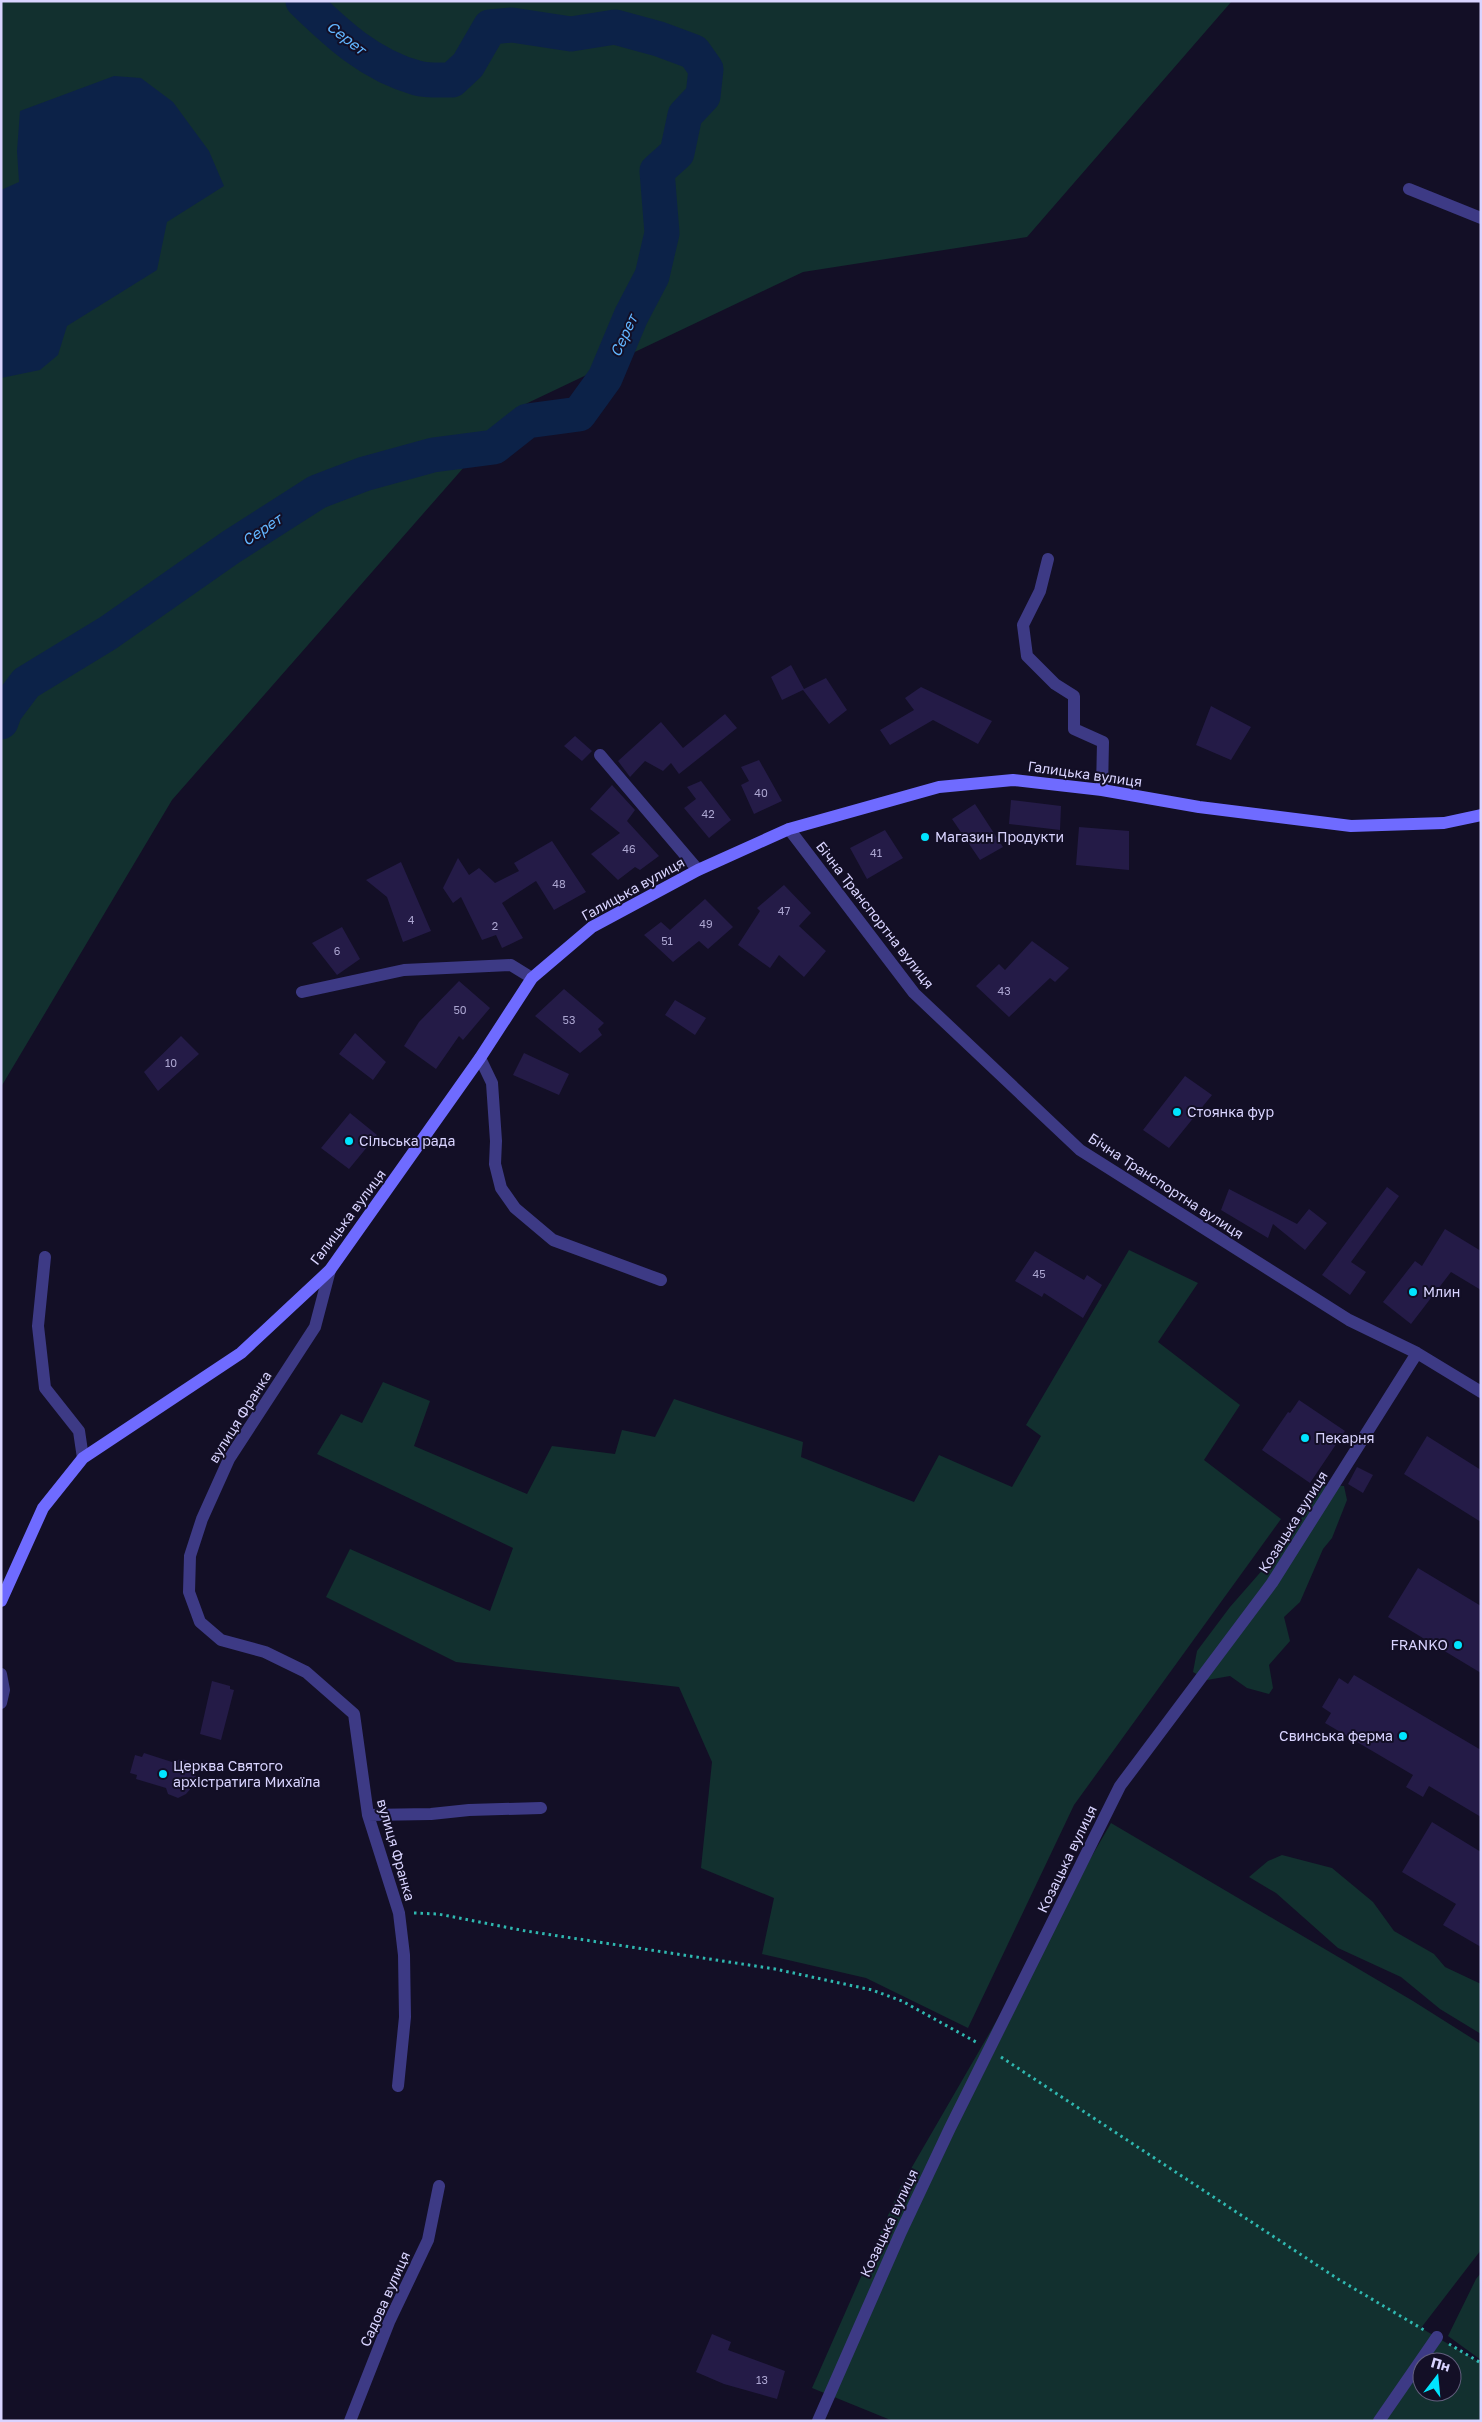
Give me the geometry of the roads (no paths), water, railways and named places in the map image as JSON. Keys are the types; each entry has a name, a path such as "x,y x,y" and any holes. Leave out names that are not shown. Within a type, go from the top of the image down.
{"main road":[{"name":"Галицька вулиця","path":"1,1601 44,1508 83,1458 241,1353 330,1270 480,1058 532,978 592,927 698,870 788,829 939,787 1013,780 1102,790 1199,807 1351,826 1444,823 1481,816"}],"street":[{"path":"1409,189 1481,218"},
{"path":"1048,559 1040,591 1023,625 1027,656 1055,684 1074,696 1074,729 1103,742 1102,790"},
{"name":"Галицька вулиця","path":"600,756 698,870"},
{"name":"Бічна Транспортна вулиця","path":"788,829 914,993 1080,1150 1349,1320 1417,1353 1481,1392"},
{"path":"302,992 404,970 511,965 532,978"},
{"path":"480,1058 492,1083 496,1132 495,1164 501,1188 515,1208 553,1240 661,1280"},
{"path":"45,1257 38,1326 46,1388 79,1431 83,1458"},
{"name":"вулиця Франка","path":"330,1270 315,1327 228,1459 202,1519 190,1556 189,1592 200,1622 221,1640 264,1652 306,1672 354,1714 368,1815 399,1913 404,1955 405,2017 398,2086"},
{"name":"Козацька вулиця","path":"818,2421 900,2234 988,2049 1120,1786 1272,1583 1417,1353"},
{"path":"1,1674 4,1690 1,1703"},
{"path":"368,1815 431,1814 469,1810 541,1808"},
{"name":"Садова вулиця","path":"350,2421 389,2322 428,2240 439,2186"},
{"path":"1379,2421 1437,2337"}],"water":[{"path":"114,76 141,78 173,102 209,151 224,186 167,222 157,270 67,326 58,355 40,370 1,378 1,190 19,182 17,151 20,111"}],"waterway":[{"name":"Серет","path":"1,722 5,711 26,683 108,633 231,547 317,492 364,474 433,455 494,447 527,421 579,414 605,378 631,316 652,276 662,233 657,171 677,153 685,115 703,96 706,69 694,52 659,39 615,27 571,34 512,25 490,27 468,65 452,80 426,80 400,72 369,57 303,1"}],"place":[{"name":"Магазин Продукти","path":"925,837"},
{"name":"Стоянка фур","path":"1177,1112"},
{"name":"Сільська рада","path":"349,1141"},
{"name":"Млин","path":"1413,1292"},
{"name":"Пекарня","path":"1305,1438"},
{"name":"FRANKO","path":"1458,1645"},
{"name":"Свинська ферма","path":"1403,1736"},
{"name":"Церква Святого архістратига Михаїла","path":"163,1774"}]}
